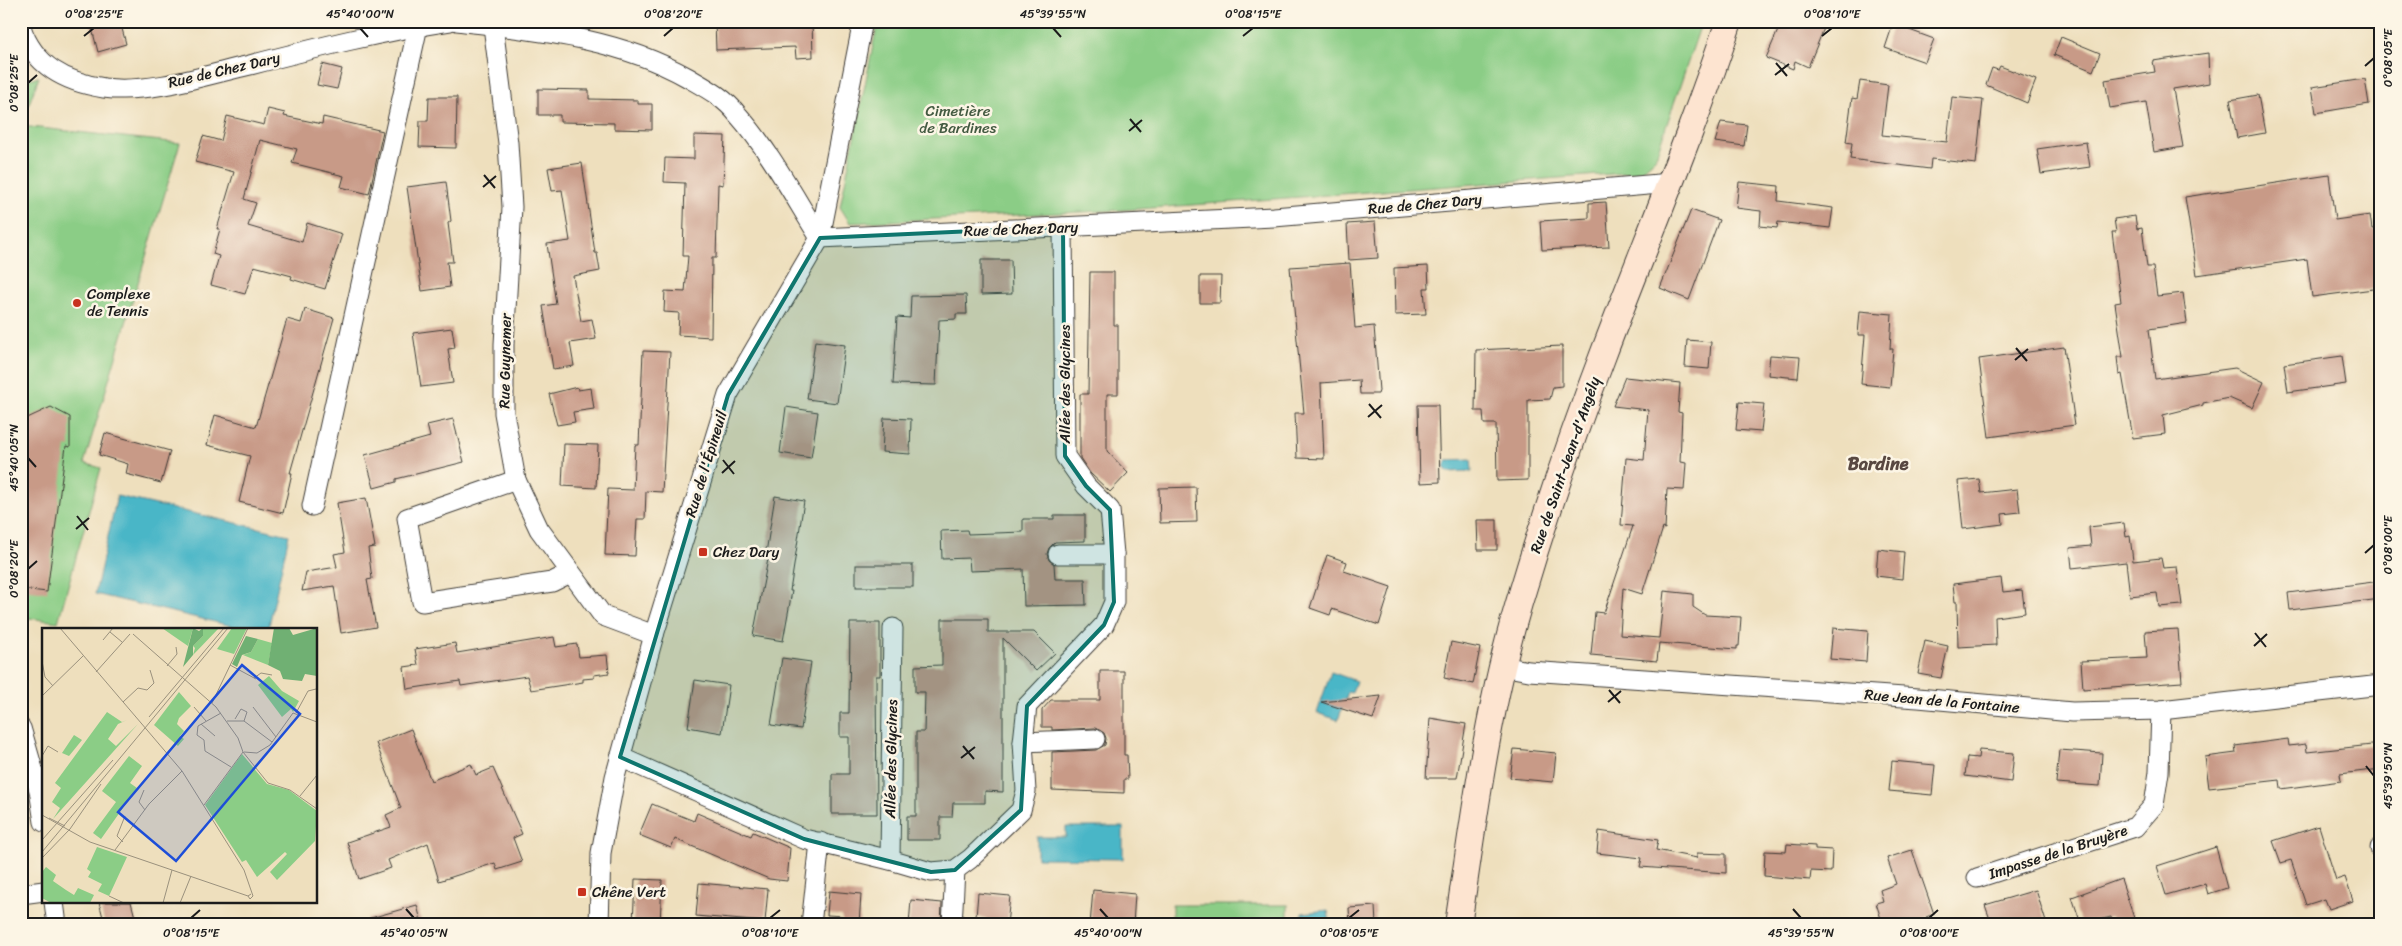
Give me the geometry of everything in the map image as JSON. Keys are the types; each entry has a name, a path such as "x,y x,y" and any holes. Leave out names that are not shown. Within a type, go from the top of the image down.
{"main road":[{"name":"Rue de Saint-Jean-d'Angély","path":"1458,925 1479,788 1502,666 1519,603 1559,478 1602,356 1698,114 1729,21"}],"street":[{"name":"Rue de Chez Dary","path":"23,38 47,68 77,82 105,88 134,89 199,77 343,42 450,21"},
{"path":"457,21 538,30 629,50 661,62 717,94 738,115 767,154 820,238"},
{"name":"Rue de l'Épineuil","path":"599,925 601,853 620,757 654,635 728,395 820,238 863,21"},
{"path":"312,506 418,26"},
{"name":"Rue Guynemer","path":"493,26 508,143 512,207 504,344 504,413 516,480 539,529 570,574 603,616 654,635"},
{"name":"Rue de Chez Dary","path":"820,238 1274,217 1671,183"},
{"name":"Allée des Glycines","path":"955,870 970,859 1022,810 1026,791 1023,742 1027,706 1104,625 1114,602 1114,554 1110,510 1086,486 1065,456 1064,227"},
{"path":"516,480 407,518 422,602 552,582 570,574"},
{"path":"1058,554 1114,554"},
{"name":"Allée des Glycines","path":"890,860 893,628"},
{"name":"Rue Jean de la Fontaine","path":"1502,666 1530,671 1918,698 2072,712 2161,710 2381,686"},
{"name":"Impasse de la Bruyère","path":"1977,878 2135,827 2154,805 2159,772 2161,710"},
{"path":"22,730 40,790 42,806"},
{"path":"1023,742 1095,739"},
{"path":"620,757 804,839 931,872 955,870 952,925"},
{"path":"811,925 820,842"},
{"path":"21,894 42,891"},
{"path":"54,904 57,925"}],"highlighted area":[{"path":"1063,227 1065,456 1086,486 1110,510 1114,602 1104,625 1027,706 1021,810 955,870 931,872 804,839 620,757 728,395 820,238"}],"green space":[{"name":"Cimetière de Bardines","path":"878,21 1702,21 1655,159 1640,172 1124,210 850,223 840,207"},
{"path":"39,77 21,125 21,80"},
{"name":"Complexe de Tennis","path":"21,126 180,143 84,463 101,468 58,622 21,617"},
{"path":"1172,905 1288,905 1288,925 1172,925"}],"water":[{"path":"1471,459 1472,471 1448,472 1444,467 1447,460"},
{"path":"117,496 289,535 268,628 240,628 95,594"},
{"path":"1331,672 1356,681 1352,693 1348,692 1338,720 1317,713"},
{"path":"1066,827 1123,827 1123,859 1037,858 1037,837 1066,837"},
{"path":"1328,910 1330,924 1303,925 1302,913"}],"building":[{"path":"90,21 120,21 126,44 98,52"},
{"path":"715,21 812,21 813,57 796,58 795,47 716,50"},
{"path":"1782,21 1827,21 1808,67 1795,61 1793,69 1766,58"},
{"path":"1893,24 1934,39 1925,62 1885,48"},
{"path":"2061,37 2100,53 2093,71 2054,55"},
{"path":"2208,53 2209,83 2173,89 2183,147 2154,152 2146,102 2110,108 2105,80 2155,72 2153,61"},
{"path":"322,64 342,69 337,89 317,85"},
{"path":"2000,66 2036,80 2027,103 1986,85 1992,68 1998,70"},
{"path":"2365,79 2369,104 2316,113 2312,87"},
{"path":"1860,81 1888,85 1882,135 1947,142 1952,97 1983,100 1976,164 1931,159 1930,169 1850,159 1852,143 1846,142 1852,98 1857,99"},
{"path":"538,89 589,90 589,99 638,100 638,104 652,104 652,130 614,129 614,123 560,122 560,115 538,115"},
{"path":"2258,95 2265,133 2237,138 2230,100"},
{"path":"429,97 457,97 456,148 419,147 420,121 428,121"},
{"path":"268,109 285,113 284,116 322,124 323,117 383,131 369,194 341,187 344,176 292,163 297,149 260,140 244,199 256,203 248,226 302,242 307,223 342,234 325,289 291,279 292,276 254,266 245,294 211,285 219,256 213,254 220,229 217,229 234,172 195,162 203,136 221,141 227,116 264,125"},
{"path":"1721,122 1747,125 1744,146 1715,142"},
{"path":"694,135 725,136 723,185 718,184 716,258 712,258 711,337 678,335 679,313 664,312 665,291 685,292 688,256 683,256 685,183 664,182 665,158 694,159"},
{"path":"2086,142 2090,167 2041,174 2037,149"},
{"path":"582,163 595,253 597,253 600,271 573,276 581,321 592,319 596,339 570,343 574,366 553,369 543,306 556,304 547,244 570,241 562,190 552,191 548,168"},
{"path":"2329,175 2335,220 2370,215 2372,229 2381,228 2381,288 2312,297 2307,259 2197,275 2185,197"},
{"path":"446,182 451,221 448,223 453,262 447,262 450,287 422,291 407,187"},
{"path":"1739,182 1779,186 1778,201 1833,208 1830,228 1778,222 1777,228 1760,226 1761,211 1736,208"},
{"path":"1606,202 1609,247 1542,250 1540,221 1589,218 1589,203"},
{"path":"1691,210 1719,220 1689,300 1660,288"},
{"path":"2135,216 2137,229 2142,228 2147,267 2153,267 2157,296 2183,293 2187,323 2149,329 2155,379 2235,368 2264,382 2252,408 2229,398 2203,403 2203,405 2163,415 2165,434 2133,438 2122,374 2119,375 2117,357 2123,357 2115,303 2121,302 2112,232 2116,232 2114,219"},
{"path":"1375,222 1378,258 1349,260 1347,224"},
{"path":"981,260 1011,260 1012,294 981,295"},
{"path":"1350,263 1355,328 1374,326 1379,391 1378,394 1360,394 1359,380 1321,383 1324,459 1297,458 1295,413 1304,413 1290,267"},
{"path":"1428,266 1429,288 1424,288 1426,314 1395,315 1394,268"},
{"path":"1090,272 1114,272 1114,325 1118,325 1118,394 1107,394 1107,451 1128,473 1110,492 1090,473 1080,458 1080,394 1088,394"},
{"path":"1200,276 1221,276 1220,303 1200,303"},
{"path":"966,295 967,314 956,314 956,319 939,320 936,385 893,384 897,317 910,318 911,296"},
{"path":"305,309 334,318 290,473 292,473 283,513 239,502 250,456 207,445 215,415 256,427 287,319 301,323"},
{"path":"1860,311 1892,314 1890,349 1893,349 1890,387 1861,384 1865,335 1858,335"},
{"path":"452,328 455,348 448,349 453,383 421,387 413,333"},
{"path":"1687,340 1711,342 1709,369 1685,367"},
{"path":"815,341 845,345 837,403 807,399"},
{"path":"1562,346 1562,386 1553,387 1550,399 1528,400 1528,480 1497,481 1496,424 1484,424 1483,411 1475,411 1476,350"},
{"path":"2064,347 2075,425 1989,437 1979,359"},
{"path":"643,351 670,352 662,492 646,491 645,519 637,519 635,556 605,555 608,489 633,490 635,445 639,445"},
{"path":"1770,355 1800,357 1798,378 1768,375"},
{"path":"2342,356 2346,384 2288,392 2284,364"},
{"path":"1625,377 1680,383 1678,412 1682,413 1680,462 1686,463 1684,490 1667,489 1665,529 1663,528 1642,594 1623,588 1620,635 1659,638 1664,591 1693,594 1693,607 1705,615 1741,617 1739,646 1737,646 1737,649 1659,643 1657,661 1591,655 1595,612 1604,613 1633,526 1621,525 1626,458 1644,460 1648,410 1613,406"},
{"path":"577,387 578,390 591,388 594,409 573,412 575,422 557,425 549,394"},
{"path":"1739,402 1764,404 1761,432 1736,430"},
{"path":"1418,405 1438,405 1440,482 1420,483"},
{"path":"51,407 70,417 70,447 66,446 47,592 21,589 21,421"},
{"path":"786,407 818,412 811,458 780,453"},
{"path":"884,418 911,419 910,454 882,452"},
{"path":"453,419 464,462 396,479 396,482 374,488 365,455 430,437 427,425"},
{"path":"105,433 170,451 161,483 126,474 128,464 99,455"},
{"path":"564,444 598,445 596,488 562,486"},
{"path":"1979,479 1981,493 2017,489 2020,512 2002,514 2003,524 1963,529 1958,481"},
{"path":"1196,487 1197,522 1160,523 1159,488"},
{"path":"775,496 804,501 783,641 753,636 769,554 766,553"},
{"path":"366,498 375,547 368,548 372,579 367,580 376,627 341,633 334,586 302,591 306,572 337,567 334,554 345,552 337,503"},
{"path":"1054,515 1085,515 1085,541 1055,542 1049,548 1047,554 1049,560 1054,564 1055,579 1085,579 1086,605 1024,606 1023,569 970,571 969,558 942,559 941,531 967,530 968,534 1023,532 1023,519 1054,519"},
{"path":"1477,520 1497,520 1497,550 1478,550"},
{"path":"2124,523 2126,537 2130,536 2133,561 2161,558 2163,568 2177,567 2182,605 2159,607 2157,593 2130,596 2126,562 2072,568 2070,548 2091,546 2089,527"},
{"path":"1878,549 1904,552 1902,579 1876,576"},
{"path":"1327,555 1347,562 1344,571 1391,587 1379,625 1332,609 1330,615 1310,608"},
{"path":"856,565 913,565 913,587 856,587"},
{"path":"2001,578 2003,592 2022,590 2025,613 1995,617 1996,645 1958,647 1957,602 1955,602 1953,584"},
{"path":"2381,581 2381,599 2290,610 2288,593"},
{"path":"942,619 988,619 988,632 1034,632 1055,653 1036,671 1003,638 1003,792 985,791 985,803 953,803 952,817 940,817 940,840 907,840 907,816 916,816 916,732 924,732 925,692 915,692 915,666 942,665"},
{"path":"850,623 880,623 880,676 876,676 877,814 832,814 832,774 849,774 849,737 840,737 840,713 849,713"},
{"path":"1833,628 1868,631 1866,662 1830,659"},
{"path":"2178,629 2182,682 2083,689 2081,661 2147,658 2145,631"},
{"path":"554,637 556,647 577,644 579,657 607,655 609,673 594,675 594,678 583,679 583,682 531,690 527,676 461,686 460,681 407,689 404,667 418,665 415,649 455,643 457,653"},
{"path":"1925,641 1948,646 1941,678 1918,674"},
{"path":"1451,642 1480,648 1473,684 1444,678"},
{"path":"782,658 811,662 801,729 771,725"},
{"path":"1100,671 1124,671 1124,755 1127,755 1128,779 1124,779 1124,793 1052,790 1052,752 1096,750 1105,745 1106,738 1104,733 1095,728 1052,730 1052,727 1042,727 1042,710 1051,700 1100,700"},
{"path":"695,680 729,685 722,733 688,727"},
{"path":"1381,696 1373,719 1321,702"},
{"path":"1430,718 1466,724 1457,778 1426,778"},
{"path":"411,729 431,781 471,764 476,775 493,768 522,834 513,838 522,862 497,870 495,863 439,881 428,843 388,860 391,868 359,879 347,842 391,827 386,815 401,808 376,743"},
{"path":"2288,739 2289,746 2306,744 2307,752 2381,744 2381,769 2340,774 2341,781 2281,789 2280,780 2209,788 2205,757 2236,753 2235,746"},
{"path":"1514,749 1556,753 1553,782 1510,778"},
{"path":"1979,750 2014,753 2011,782 1965,776 1967,757 1978,758"},
{"path":"2059,750 2102,753 2100,786 2056,783"},
{"path":"1892,761 1935,765 1932,795 1889,791"},
{"path":"652,804 694,821 697,813 751,836 753,832 790,848 787,881 769,879 675,839 671,848 639,835"},
{"path":"2319,826 2336,880 2345,877 2353,901 2329,909 2325,899 2306,905 2291,860 2281,863 2273,841"},
{"path":"1599,831 1658,840 1656,850 1697,858 1697,853 1726,854 1726,873 1640,867 1642,858 1597,853"},
{"path":"1787,844 1815,846 1815,849 1832,850 1831,872 1811,871 1810,880 1764,876 1765,851 1786,852"},
{"path":"2216,847 2227,888 2208,894 2205,884 2166,895 2157,866"},
{"path":"1912,850 1934,914 1926,917 1929,925 1883,925 1876,903 1883,901 1880,890 1896,884 1887,858"},
{"path":"635,879 662,880 660,925 633,924"},
{"path":"2121,879 2135,921 2113,925 2111,917 2081,924 2072,897"},
{"path":"699,883 768,889 765,922 696,916"},
{"path":"1093,890 1135,894 1133,925 1090,925"},
{"path":"2036,890 2046,922 2036,925 1992,925 1985,905"},
{"path":"829,891 861,894 859,925 842,925 842,916 827,915"},
{"path":"978,893 1010,896 1007,925 985,925 986,918 976,917"},
{"path":"911,900 942,903 941,925 909,925"},
{"path":"100,904 132,904 137,925 105,925"},
{"path":"417,905 422,925 368,925 367,919"},
{"path":"1375,906 1376,925 1350,925 1349,908"}],"place":[{"name":"Complexe de Tennis","path":"77,303"},
{"name":"Chez Dary","path":"703,552"},
{"name":"Chêne Vert","path":"582,892"}],"district":[{"name":"Bardine","path":"1878,464"}]}
